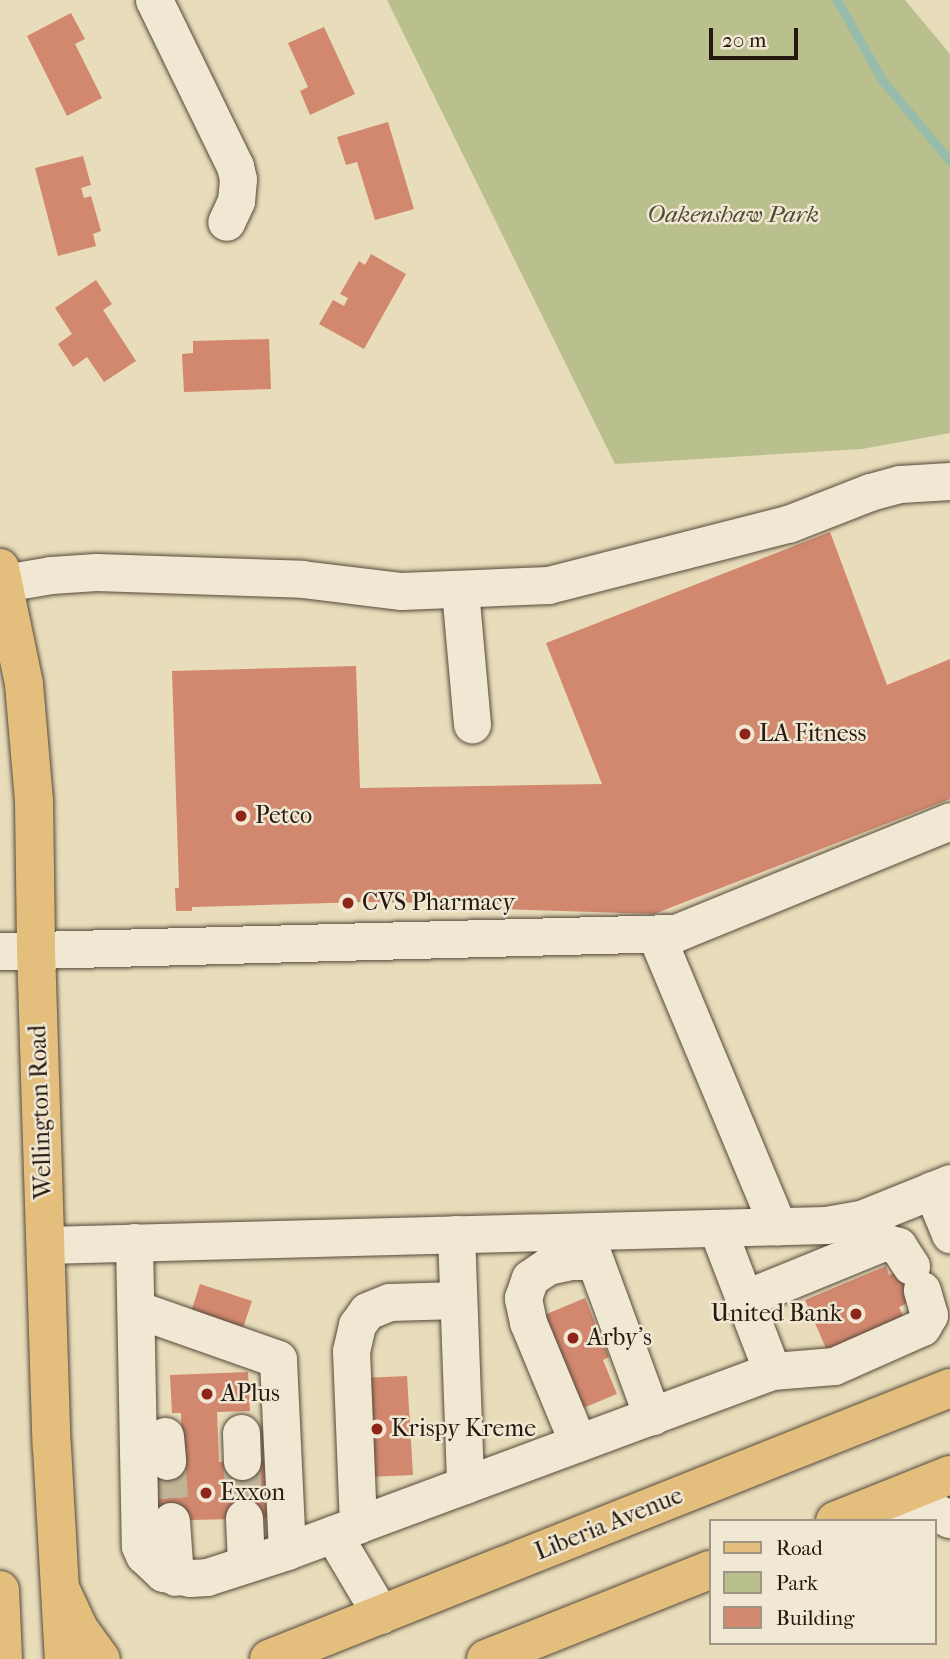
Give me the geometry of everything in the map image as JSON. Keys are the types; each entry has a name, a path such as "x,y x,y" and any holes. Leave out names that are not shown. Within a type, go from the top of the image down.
{"main road":[{"name":"Wellington Road","path":"2,575 24,684 31,744 18,951 46,1245 64,1659"},
{"name":"Liberia Avenue","path":"269,1659 950,1388"},
{"path":"840,1519 950,1475"},
{"path":"486,1659 708,1571"},
{"path":"60,1588 79,1629 101,1659"},
{"path":"0,1590 3,1659"}],"street":[{"path":"154,0 235,166 238,179 236,201 226,222"},
{"path":"2,575 96,572 302,579 401,591 548,585 789,524 890,487 946,491"},
{"path":"460,590 472,724"},
{"path":"18,951 656,935 696,927 950,821"},
{"path":"656,935 778,1226"},
{"path":"46,1245 456,1234 589,1246 717,1228 846,1223 941,1186 950,1234"},
{"path":"717,1228 772,1371"},
{"path":"456,1234 465,1485"},
{"path":"134,1242 140,1546 152,1566 175,1577 207,1577 287,1551 772,1371 834,1366 911,1334 922,1327 929,1315 916,1278 898,1246 884,1242 744,1299"},
{"path":"589,1246 652,1416"},
{"path":"578,1443 528,1322 523,1298 530,1278 548,1266 571,1261 589,1246"},
{"path":"381,1615 346,1529 351,1350 356,1325 368,1311 389,1302 458,1300"},
{"path":"136,1309 278,1359 287,1551"},
{"path":"888,1500 924,1506 950,1519"},
{"path":"244,1518 246,1564"},
{"path":"171,1521 175,1577"}],"green space":[{"name":"Oakenshaw Park","path":"387,0 905,0 950,54 950,433 862,449 615,464"}],"building":[{"path":"71,13 85,39 75,44 102,98 67,116 27,36"},
{"path":"324,27 355,94 310,115 300,91 308,87 288,43"},
{"path":"388,122 414,209 375,220 357,162 346,165 337,137"},
{"path":"83,156 91,185 81,188 84,198 91,196 101,231 93,234 96,246 58,256 35,168"},
{"path":"371,254 406,274 364,349 319,324 333,300 344,306 348,298 340,294 359,261 365,265"},
{"path":"96,280 112,304 103,310 136,361 104,382 87,357 73,367 58,344 72,334 55,308"},
{"path":"269,339 271,389 184,392 182,354 193,353 193,341"},
{"path":"830,532 887,685 950,659 950,799 654,914 502,909 501,904 363,902 192,907 192,911 176,911 175,888 179,888 172,671 356,666 360,788 602,784 546,643"},
{"name":"United Bank","path":"921,1262 910,1302 899,1307 905,1321 828,1353 805,1300 886,1266 889,1275"},
{"path":"200,1284 252,1301 242,1331 190,1315"},
{"name":"Arby's","path":"585,1298 609,1357 603,1360 617,1394 576,1411 537,1318"},
{"path":"248,1372 250,1411 217,1412 219,1462 272,1460 274,1518 149,1521 148,1461 182,1460 181,1413 172,1413 170,1375"},
{"path":"407,1376 413,1475 368,1477 362,1378"}],"waterway":[{"path":"837,0 882,80 950,161"}],"tunnel":[{"path":"167,1461 171,1521"},
{"path":"242,1461 244,1518"}],"place":[{"name":"LA Fitness","path":"745,734"},
{"name":"Petco","path":"241,816"},
{"name":"CVS Pharmacy","path":"348,903"},
{"name":"United Bank","path":"856,1314"},
{"name":"Arby's","path":"573,1338"},
{"name":"APlus","path":"207,1394"},
{"name":"Krispy Kreme","path":"377,1429"},
{"name":"Exxon","path":"206,1493"}]}
